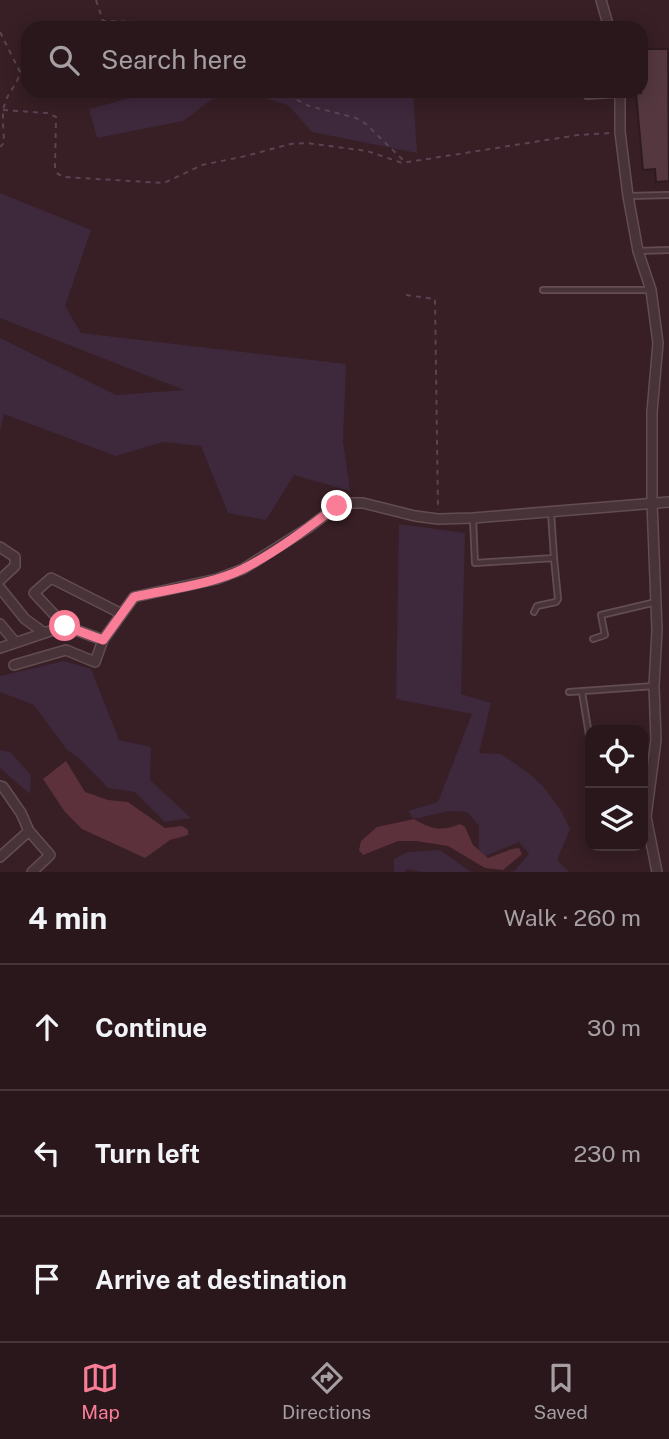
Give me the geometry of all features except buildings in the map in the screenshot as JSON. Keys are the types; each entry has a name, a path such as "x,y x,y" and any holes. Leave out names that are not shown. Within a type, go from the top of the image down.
{"street":[{"path":"601,0 607,21"},
{"path":"620,98 620,132 628,196 638,251 651,290 658,343 652,412 657,630 654,686 656,740 646,817 657,872"},
{"path":"656,384 669,384"},
{"path":"14,665 65,650 95,662 103,640 134,597 217,579 243,569 308,528 337,506 347,503 363,503 438,519 669,502"},
{"path":"0,547 15,557 15,566 0,580"},
{"path":"103,640 65,626 34,593 51,578 120,613"},
{"path":"0,588 25,619 43,632"},
{"path":"0,624 15,642"},
{"path":"0,648 65,626"},
{"path":"0,786 21,813 29,831 50,855 32,872"},
{"path":"0,857 29,831"}],"lane":[{"path":"628,196 669,195"},
{"path":"638,251 669,250"},
{"path":"543,290 651,290"},
{"path":"534,612 537,606 556,602 558,599 551,511"},
{"path":"473,518 475,563 554,558"},
{"path":"593,639 605,635 601,615 656,602"},
{"path":"569,692 654,686"},
{"path":"582,692 587,725"}],"path":[{"path":"96,0 103,21"},
{"path":"0,32 20,72 5,100 4,143 0,147"},
{"path":"292,98 309,107 356,118 366,124 406,163"},
{"path":"3,110 47,113 56,117 55,168 58,174 64,177 164,183 202,164 290,144 367,151 387,160 406,163 578,135 620,132"},
{"path":"406,295 435,299 438,519"}],"shaded area":[{"path":"131,98 214,98 183,121 97,138 89,109"},
{"path":"264,98 413,98 417,153 312,132 288,105"},
{"path":"0,193 91,230 65,306 81,333 346,364 343,441 350,491 294,475 266,520 228,513 201,446 163,442 116,456 4,414 0,432 0,338 116,395 184,390 0,318"},
{"path":"399,524 465,533 461,694 491,703 479,753 501,754 542,785 560,809 570,829 557,860 569,872 510,872 529,854 519,842 485,856 479,850 479,826 467,812 449,811 414,819 408,811 438,802 472,714 396,699"},
{"path":"64,661 91,669 119,740 151,747 150,780 191,818 165,822 135,792 108,788 78,757 67,750 34,705 0,692 0,676"},
{"path":"0,750 10,752 31,775 30,794 0,768"},
{"path":"66,761 85,792 108,800 128,802 165,828 182,826 188,830 188,835 170,840 145,858 82,829 65,812 43,779"},
{"path":"414,819 436,828 460,824 465,827 473,845 488,858 519,848 522,854 503,870 485,868 448,846 416,841 398,841 363,855 359,850 361,841 377,827"},
{"path":"440,850 471,872 423,872 406,869 405,872 394,872 394,859 408,852"}],"route":[{"path":"65,626 103,640 134,597 217,579 243,569 308,528 337,506"}]}
